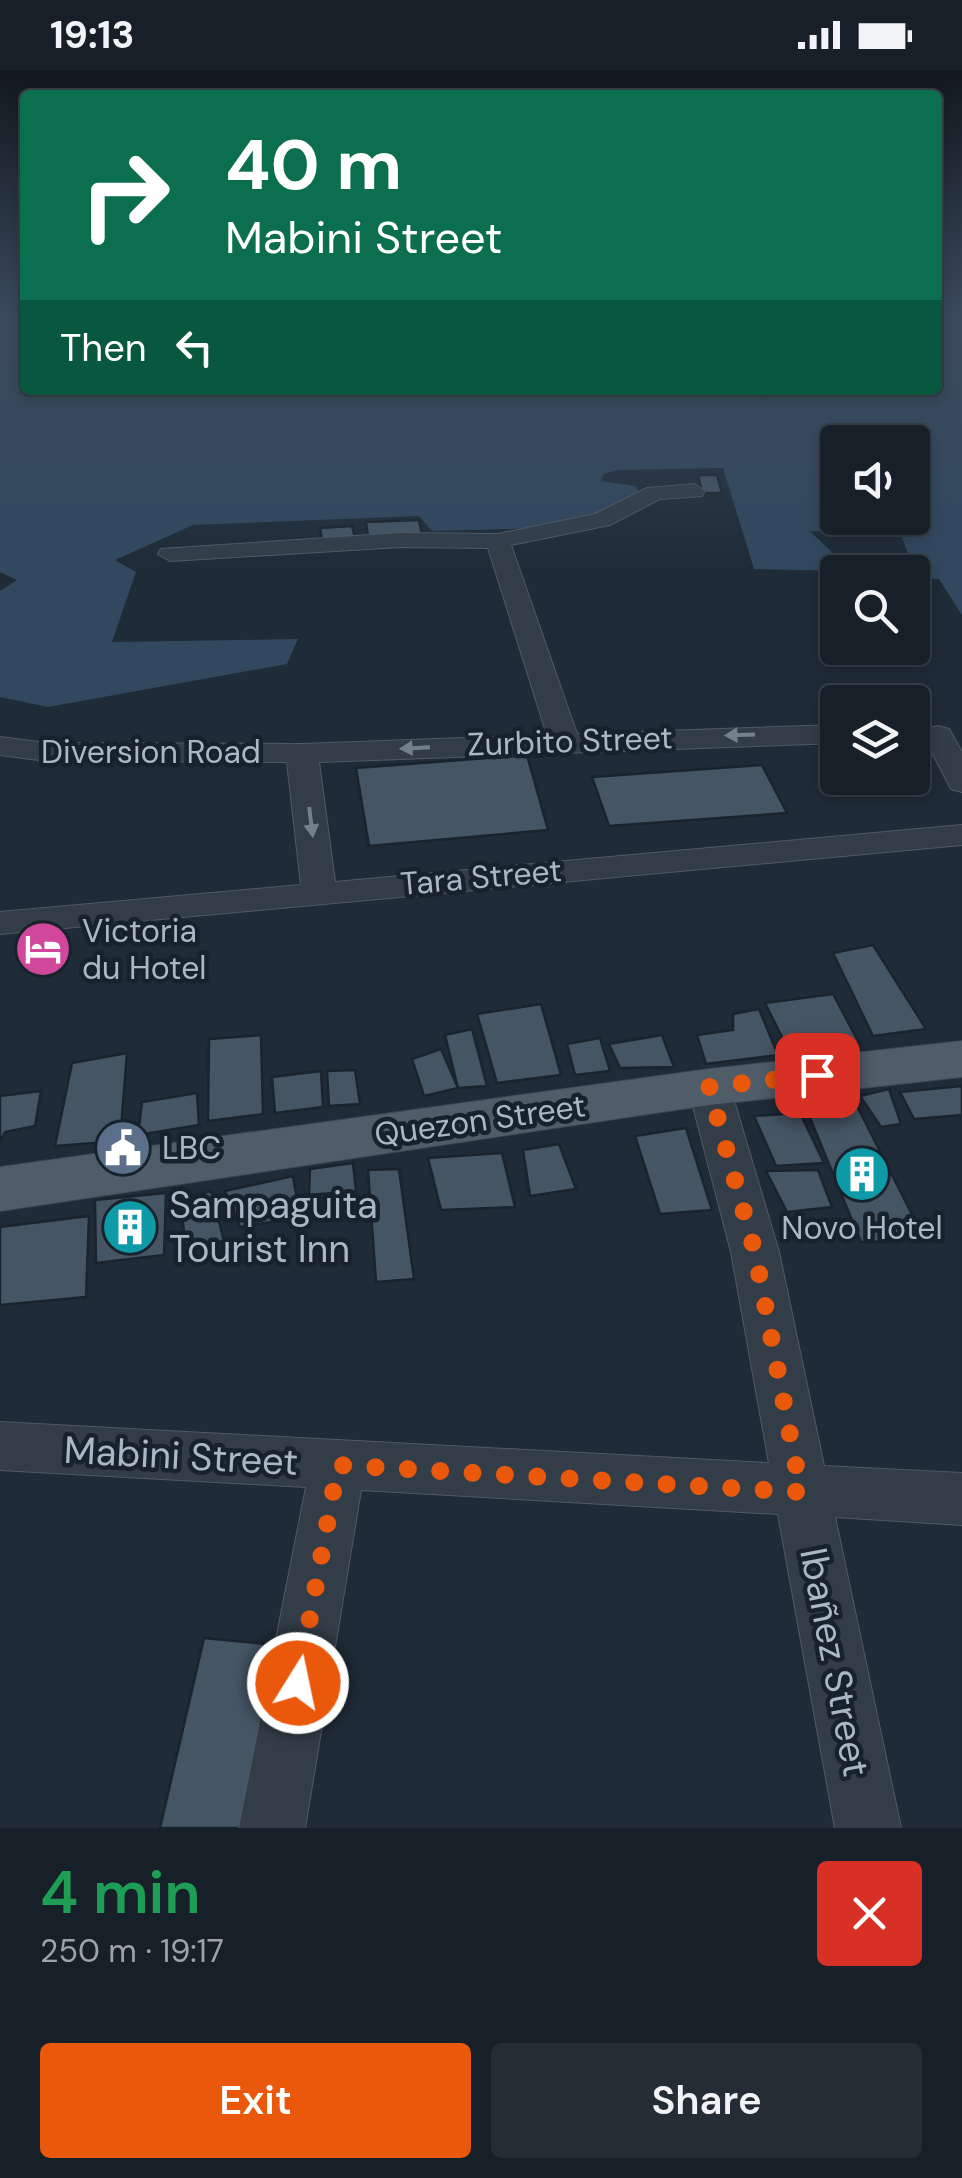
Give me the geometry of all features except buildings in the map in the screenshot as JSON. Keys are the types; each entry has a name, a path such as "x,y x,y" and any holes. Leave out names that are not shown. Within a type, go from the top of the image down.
{"main road":[{"name":"Quezon Street","path":"0,1189 709,1087 962,1059"}],"street":[{"path":"170,554 401,540 498,542 602,520 655,493 694,491"},
{"path":"498,542 564,742"},
{"name":"Zurbito Street","path":"302,753 820,735"},
{"path":"938,736 962,782"},
{"name":"Diversion Road","path":"0,746 47,752 302,753"},
{"path":"302,753 319,891"},
{"name":"Tara Street","path":"0,922 962,835"},
{"name":"Ibañez Street","path":"709,1087 755,1252 868,1828"},
{"name":"Mabini Street","path":"0,1446 962,1498"},
{"path":"272,1828 338,1465"}],"water":[{"path":"0,400 962,400 962,615 939,579 930,579 930,555 908,555 901,535 930,535 930,425 820,425 820,531 810,531 835,555 820,555 820,570 754,569 723,468 617,470 604,474 601,481 635,486 642,495 605,516 544,528 432,531 419,516 193,525 115,560 136,572 112,642 298,639 287,664 48,707 0,697 0,591 17,580 0,572"}],"place":[{"name":"Victoria du Hotel","path":"43,949"},
{"name":"LBC","path":"123,1148"},
{"name":"Novo Hotel","path":"862,1174"},
{"name":"Sampaguita Tourist Inn","path":"130,1227"}],"route":[{"path":"298,1683 338,1465 801,1492 755,1252 709,1087 817,1075"}]}
